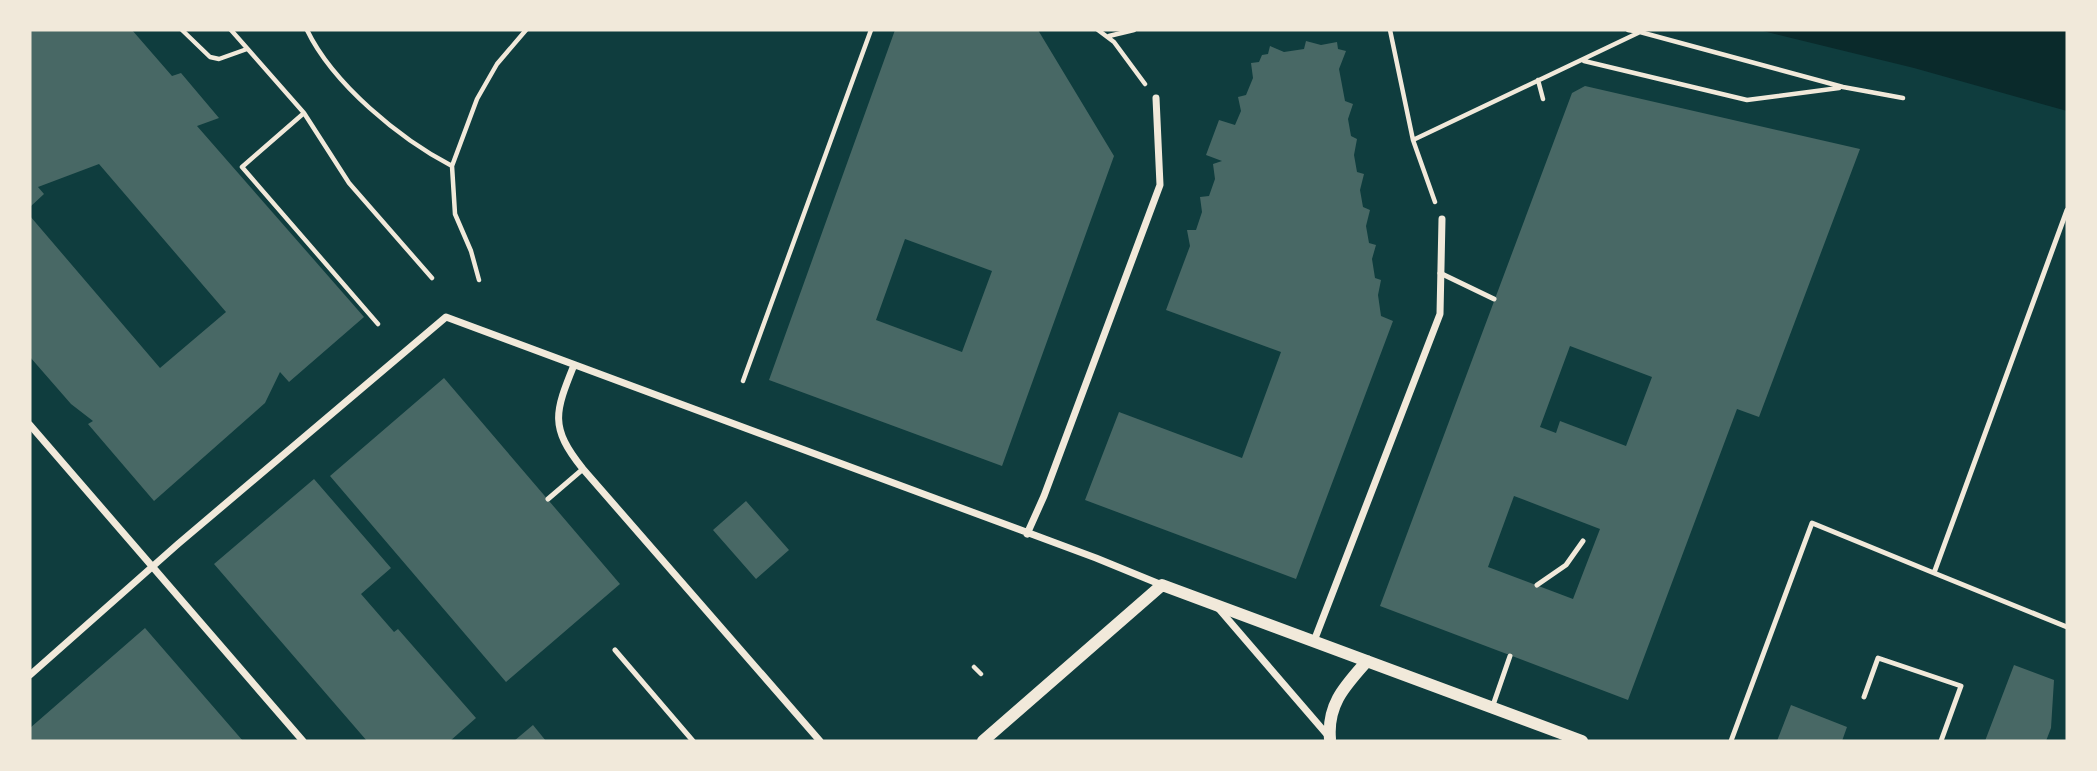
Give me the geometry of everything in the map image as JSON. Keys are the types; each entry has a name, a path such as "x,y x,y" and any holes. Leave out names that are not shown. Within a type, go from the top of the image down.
{"street":[{"path":"1027,534 1044,496 1160,185 1156,98"},
{"path":"1314,641 1440,314 1442,219"},
{"path":"30,675 412,343 446,317 1583,741"},
{"path":"574,365 561,399 558,424 566,446 583,469 820,741"},
{"path":"30,425 303,741"},
{"path":"983,741 1162,585"},
{"path":"1216,606 1331,740"},
{"path":"1331,740 1329,722 1335,703 1367,662"}],"lane":[{"path":"1934,573 2067,210"},
{"path":"1440,273 1494,299"},
{"path":"548,499 583,469"},
{"path":"1731,741 1812,523 2067,627"},
{"path":"1537,585 1566,565 1583,541"},
{"path":"615,650 693,741"},
{"path":"1492,708 1510,656"},
{"path":"1864,697 1878,657 1961,687 1941,741"}],"path":[{"path":"182,30 210,57 219,59 247,49"},
{"path":"230,30 304,113 349,183 432,278"},
{"path":"307,30 332,69 362,101 425,152 452,166"},
{"path":"479,280 471,251 455,214 452,166 477,99 497,64 526,30"},
{"path":"743,382 871,30"},
{"path":"1098,30 1109,36 1156,98"},
{"path":"1109,36 1134,30"},
{"path":"1390,30 1412,140 1442,219"},
{"path":"1628,30 1843,87 1903,98"},
{"path":"1412,140 1640,32"},
{"path":"1583,60 1747,100 1843,87"},
{"path":"1538,80 1543,99"},
{"path":"304,113 242,167 378,324"},
{"path":"974,667 981,674"}],"water":[{"path":"1759,30 2067,30 2067,111 1914,68"}],"building":[{"path":"30,30 132,30 172,76 181,73 219,118 197,126 364,317 289,382 280,372 265,403 154,501 88,424 93,421 71,404 30,357 30,216 160,368 226,312 99,164 38,187 44,194 30,207"},
{"path":"895,30 1038,30 1114,156 1002,466 769,380","holes":["905,239 992,271 962,352 876,320"]},
{"path":"1306,41 1321,45 1337,42 1338,49 1346,51 1339,69 1345,101 1353,104 1348,119 1351,136 1357,139 1354,155 1357,172 1364,174 1360,190 1363,207 1370,210 1366,226 1369,243 1376,245 1372,259 1375,278 1381,280 1378,295 1381,316 1393,321 1296,579 1085,500 1119,412 1242,458 1281,352 1166,310 1190,246 1187,230 1196,230 1202,212 1200,197 1209,196 1215,179 1213,164 1222,161 1206,155 1219,120 1235,125 1241,111 1238,97 1246,95 1253,78 1251,63 1259,62 1262,55 1268,54 1270,46 1284,52 1304,49"},
{"path":"1585,86 1860,149 1759,417 1737,409 1628,700 1380,606 1572,93","holes":["1570,346 1652,377 1626,446 1560,421 1556,433 1540,427","1514,496 1600,529 1573,599 1488,567"]},
{"path":"444,378 620,584 506,682 330,476"},
{"path":"314,479 391,568 361,594 394,632 398,629 476,718 450,741 367,741 214,564"},
{"path":"746,501 789,550 756,579 713,530"},
{"path":"145,628 243,741 30,741 30,728"},
{"path":"2014,665 2054,680 2051,728 2046,741 1985,741"},
{"path":"1791,705 1847,727 1842,741 1777,741"},
{"path":"533,725 546,741 514,741"}]}
